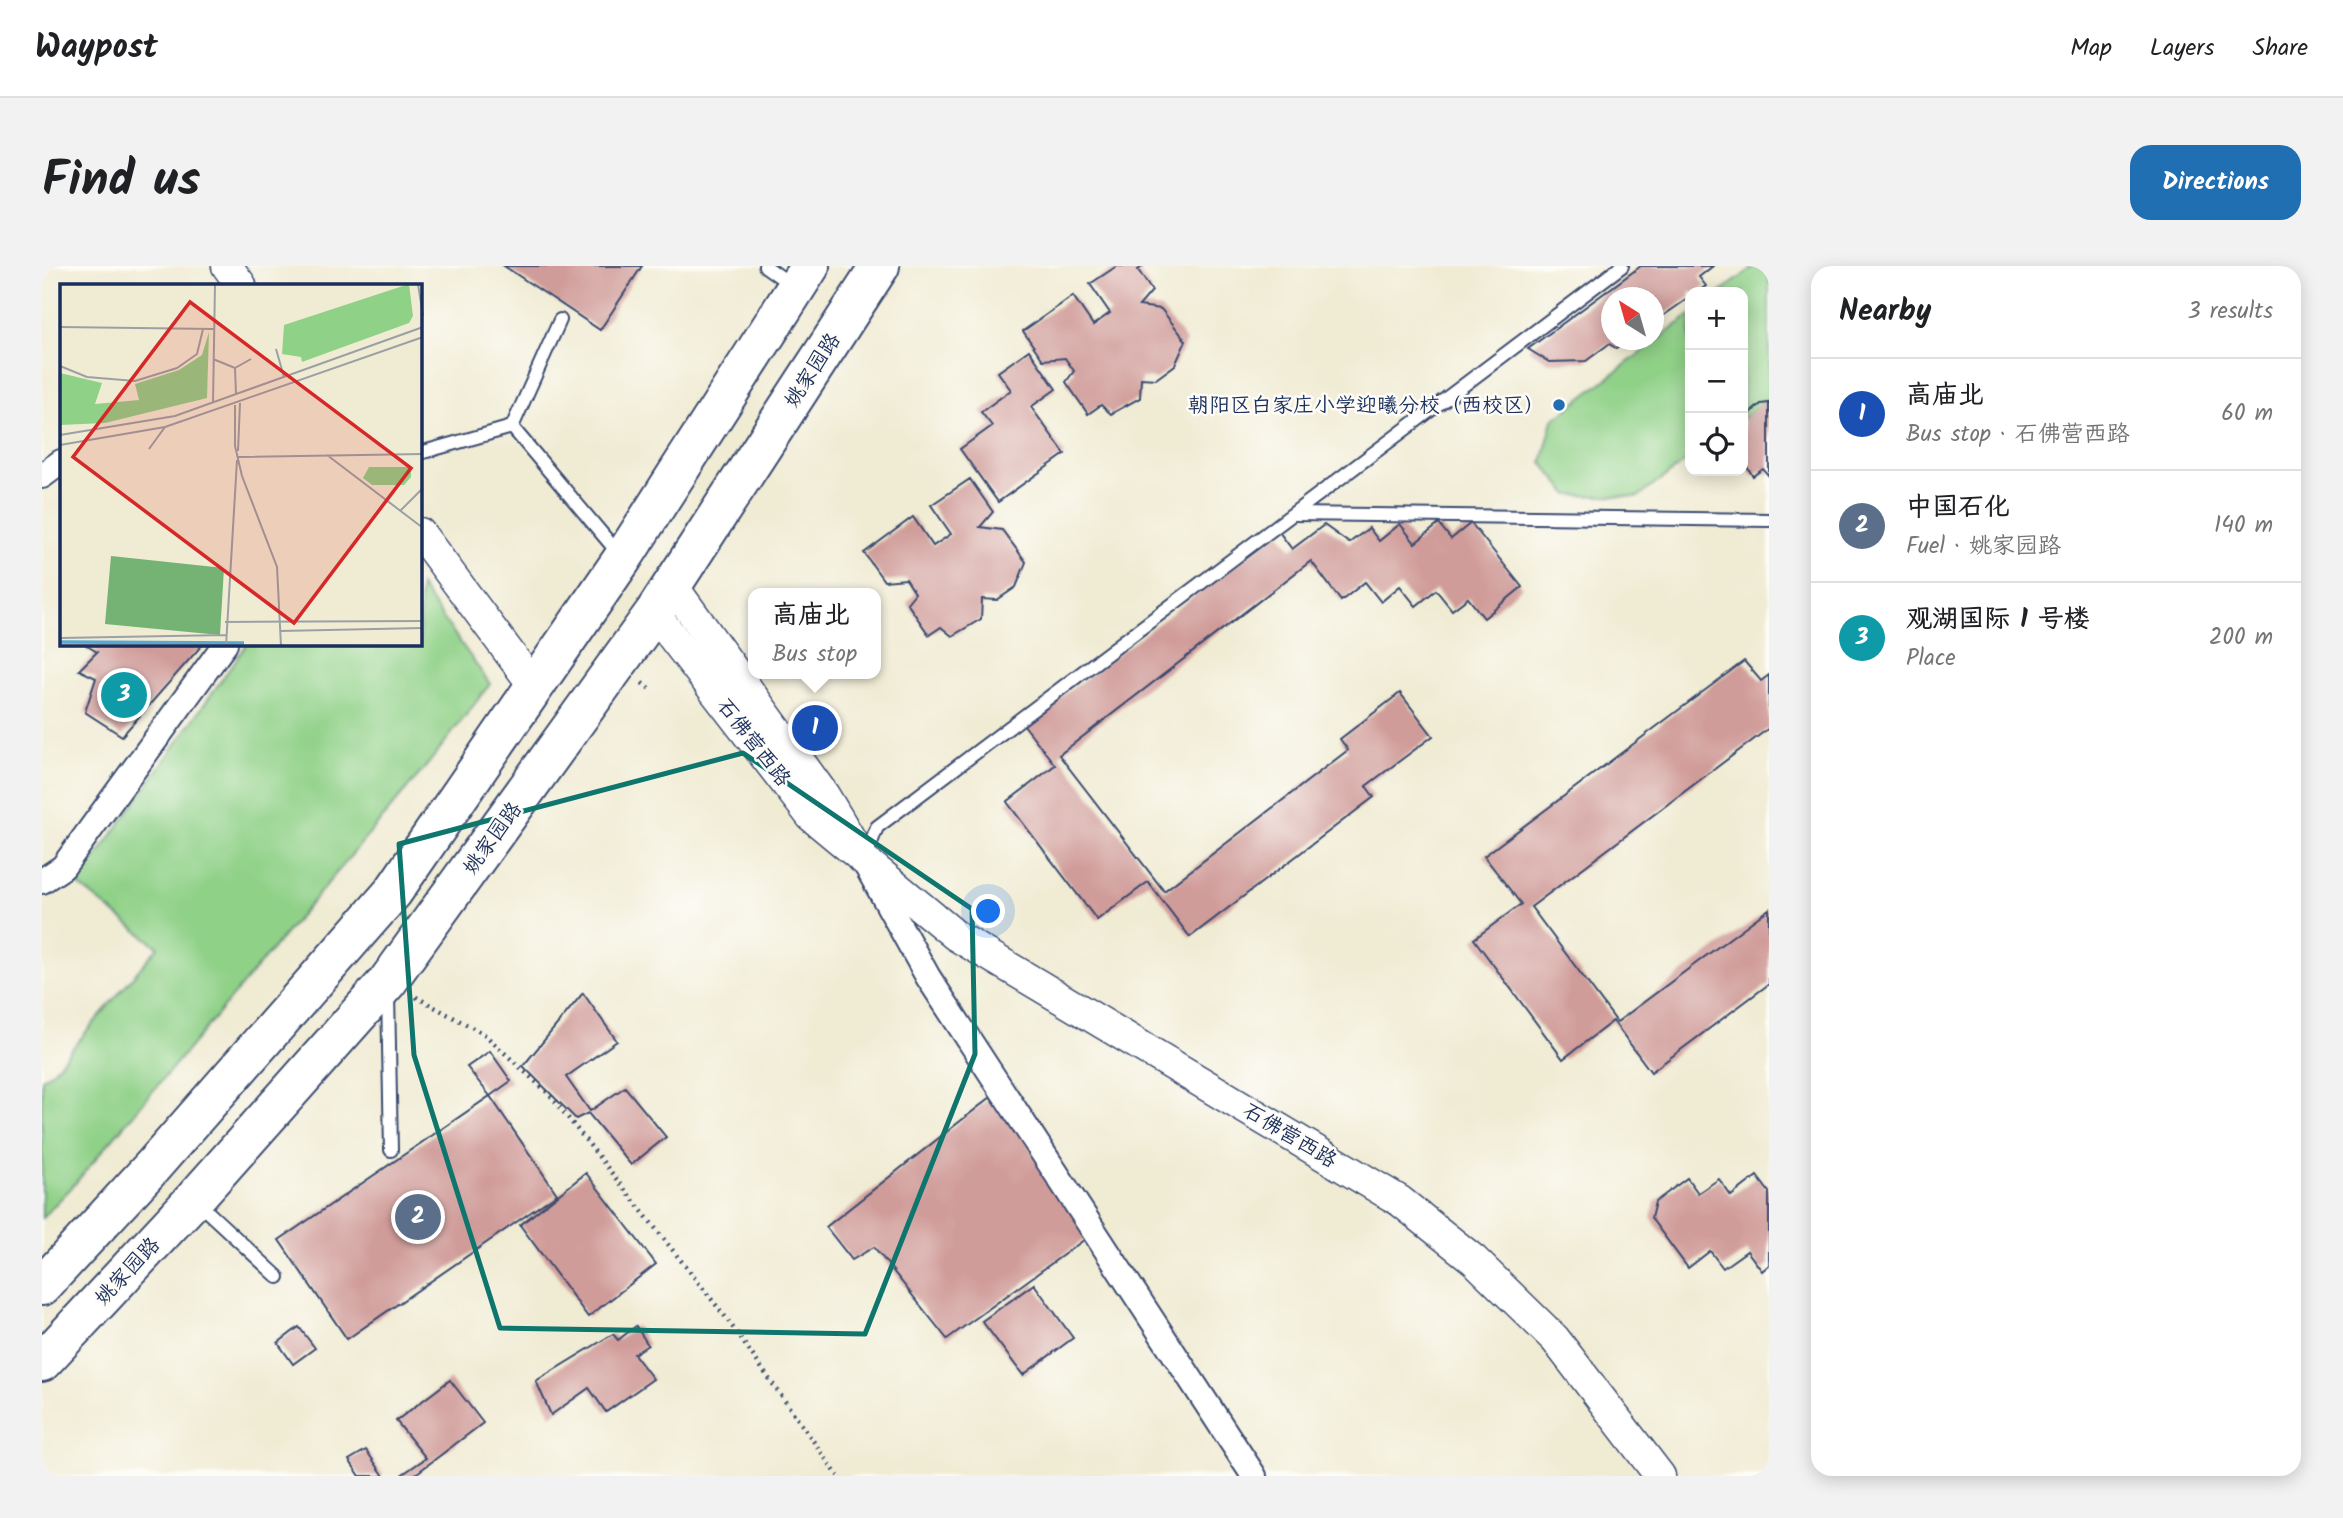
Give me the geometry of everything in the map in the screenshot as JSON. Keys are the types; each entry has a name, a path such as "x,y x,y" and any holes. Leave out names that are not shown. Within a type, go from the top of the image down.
{"main road":[{"name":"姚家园路","path":"42,1362 194,1199 388,981 663,599 880,266"},
{"path":"42,1286 152,1167 393,891 623,558 803,277"}],"street":[{"path":"227,266 240,284"},
{"path":"42,476 60,463"},
{"path":"422,536 534,686"},
{"name":"石佛营西路","path":"663,599 811,816 956,935 1400,1201 1474,1260 1555,1339 1660,1476"},
{"path":"42,881 63,867 224,646"},
{"path":"864,861 928,977 1254,1476"}],"lane":[{"path":"765,266 803,277"},
{"path":"864,861 877,827 1622,266"},
{"path":"512,427 560,320"},
{"path":"512,427 623,558"},
{"path":"422,452 512,427"},
{"path":"1292,514 1769,520"},
{"path":"388,981 391,1150"},
{"path":"194,1199 278,1277"}],"path":[{"path":"388,981 484,1034 550,1095 724,1314 838,1476"}],"highlighted area":[{"path":"743,753 972,909 975,1054 865,1334 500,1328 414,1055 399,844"}],"green space":[{"path":"1755,266 1769,266 1769,399 1748,415 1748,287 1728,287"},
{"path":"1685,319 1685,462 1638,497 1569,495 1542,463 1553,420 1644,350 1664,350 1664,335"},
{"path":"422,589 490,684 428,764 72,1187 42,1218 42,1079 54,1070 158,947 77,884 246,646 422,646"}],"building":[{"path":"504,266 642,266 600,330"},
{"path":"1117,266 1143,266 1138,270 1152,291 1139,306 1161,309 1186,341 1175,365 1156,379 1141,378 1140,398 1111,414 1101,405 1088,414 1066,382 1074,371 1065,358 1043,360 1023,331 1073,296 1093,325 1110,313 1090,284"},
{"path":"1641,266 1713,266 1699,277 1706,286 1685,287 1685,300 1664,315 1664,287 1612,287"},
{"path":"1601,295 1601,350 1586,361 1549,362 1528,349"},
{"path":"1029,350 1056,389 1031,407 1065,454 998,502 960,449 992,426 981,412 1011,390 998,372"},
{"path":"1769,403 1769,476 1763,469 1753,476 1748,468 1748,415 1761,404"},
{"path":"970,479 993,512 980,527 1002,530 1026,562 1016,587 997,600 982,599 981,619 952,636 941,627 929,635 907,603 915,593 906,579 884,581 864,553 913,517 933,546 951,534 931,505"},
{"path":"1471,523 1522,587 1484,618 1468,598 1452,610 1436,590 1416,606 1400,586 1381,602 1365,582 1341,601 1311,561 1059,755 1164,891 1348,750 1340,739 1400,693 1433,736 1366,786 1374,797 1190,937 1148,882 1097,920 1007,802 1055,765 1024,725 1279,532 1292,549 1324,525 1349,543 1369,528 1379,541 1400,524 1415,543 1439,524 1451,539"},
{"path":"87,646 201,646 122,736 85,712 96,678 79,670 97,652"},
{"path":"1744,661 1761,681 1769,675 1769,728 1531,907 1617,1022 1769,909 1769,984 1651,1072 1613,1021 1563,1059 1474,939 1521,904 1484,856"},
{"path":"583,993 617,1041 566,1077 590,1111 625,1087 666,1137 631,1165 588,1113 576,1119 523,1066"},
{"path":"490,1051 511,1081 490,1096 467,1067"},
{"path":"996,1093 1088,1237 947,1339 874,1247 852,1260 826,1227"},
{"path":"490,1096 557,1194 347,1339 279,1240"},
{"path":"586,1173 656,1264 588,1317 520,1225"},
{"path":"1757,1176 1769,1192 1769,1265 1762,1271 1747,1251 1723,1268 1710,1251 1688,1268 1651,1218 1655,1202 1687,1178 1698,1193 1719,1179 1731,1196"},
{"path":"1034,1284 1073,1338 1023,1375 982,1321"},
{"path":"636,1326 648,1345 634,1354 653,1379 606,1412 589,1388 551,1415 536,1381 613,1334 618,1340"},
{"path":"299,1327 315,1348 293,1364 278,1343"},
{"path":"450,1380 483,1423 413,1476 400,1476 426,1458 396,1421"},
{"path":"366,1450 384,1476 360,1476 349,1460"}],"place":[{"name":"朝阳区白家庄小学迎曦分校（西校区）","path":"1559,405"},
{"name":"观湖国际 1 号楼","path":"124,695"},
{"name":"高庙北","path":"815,728"},
{"name":"中国石化","path":"418,1217"}]}
